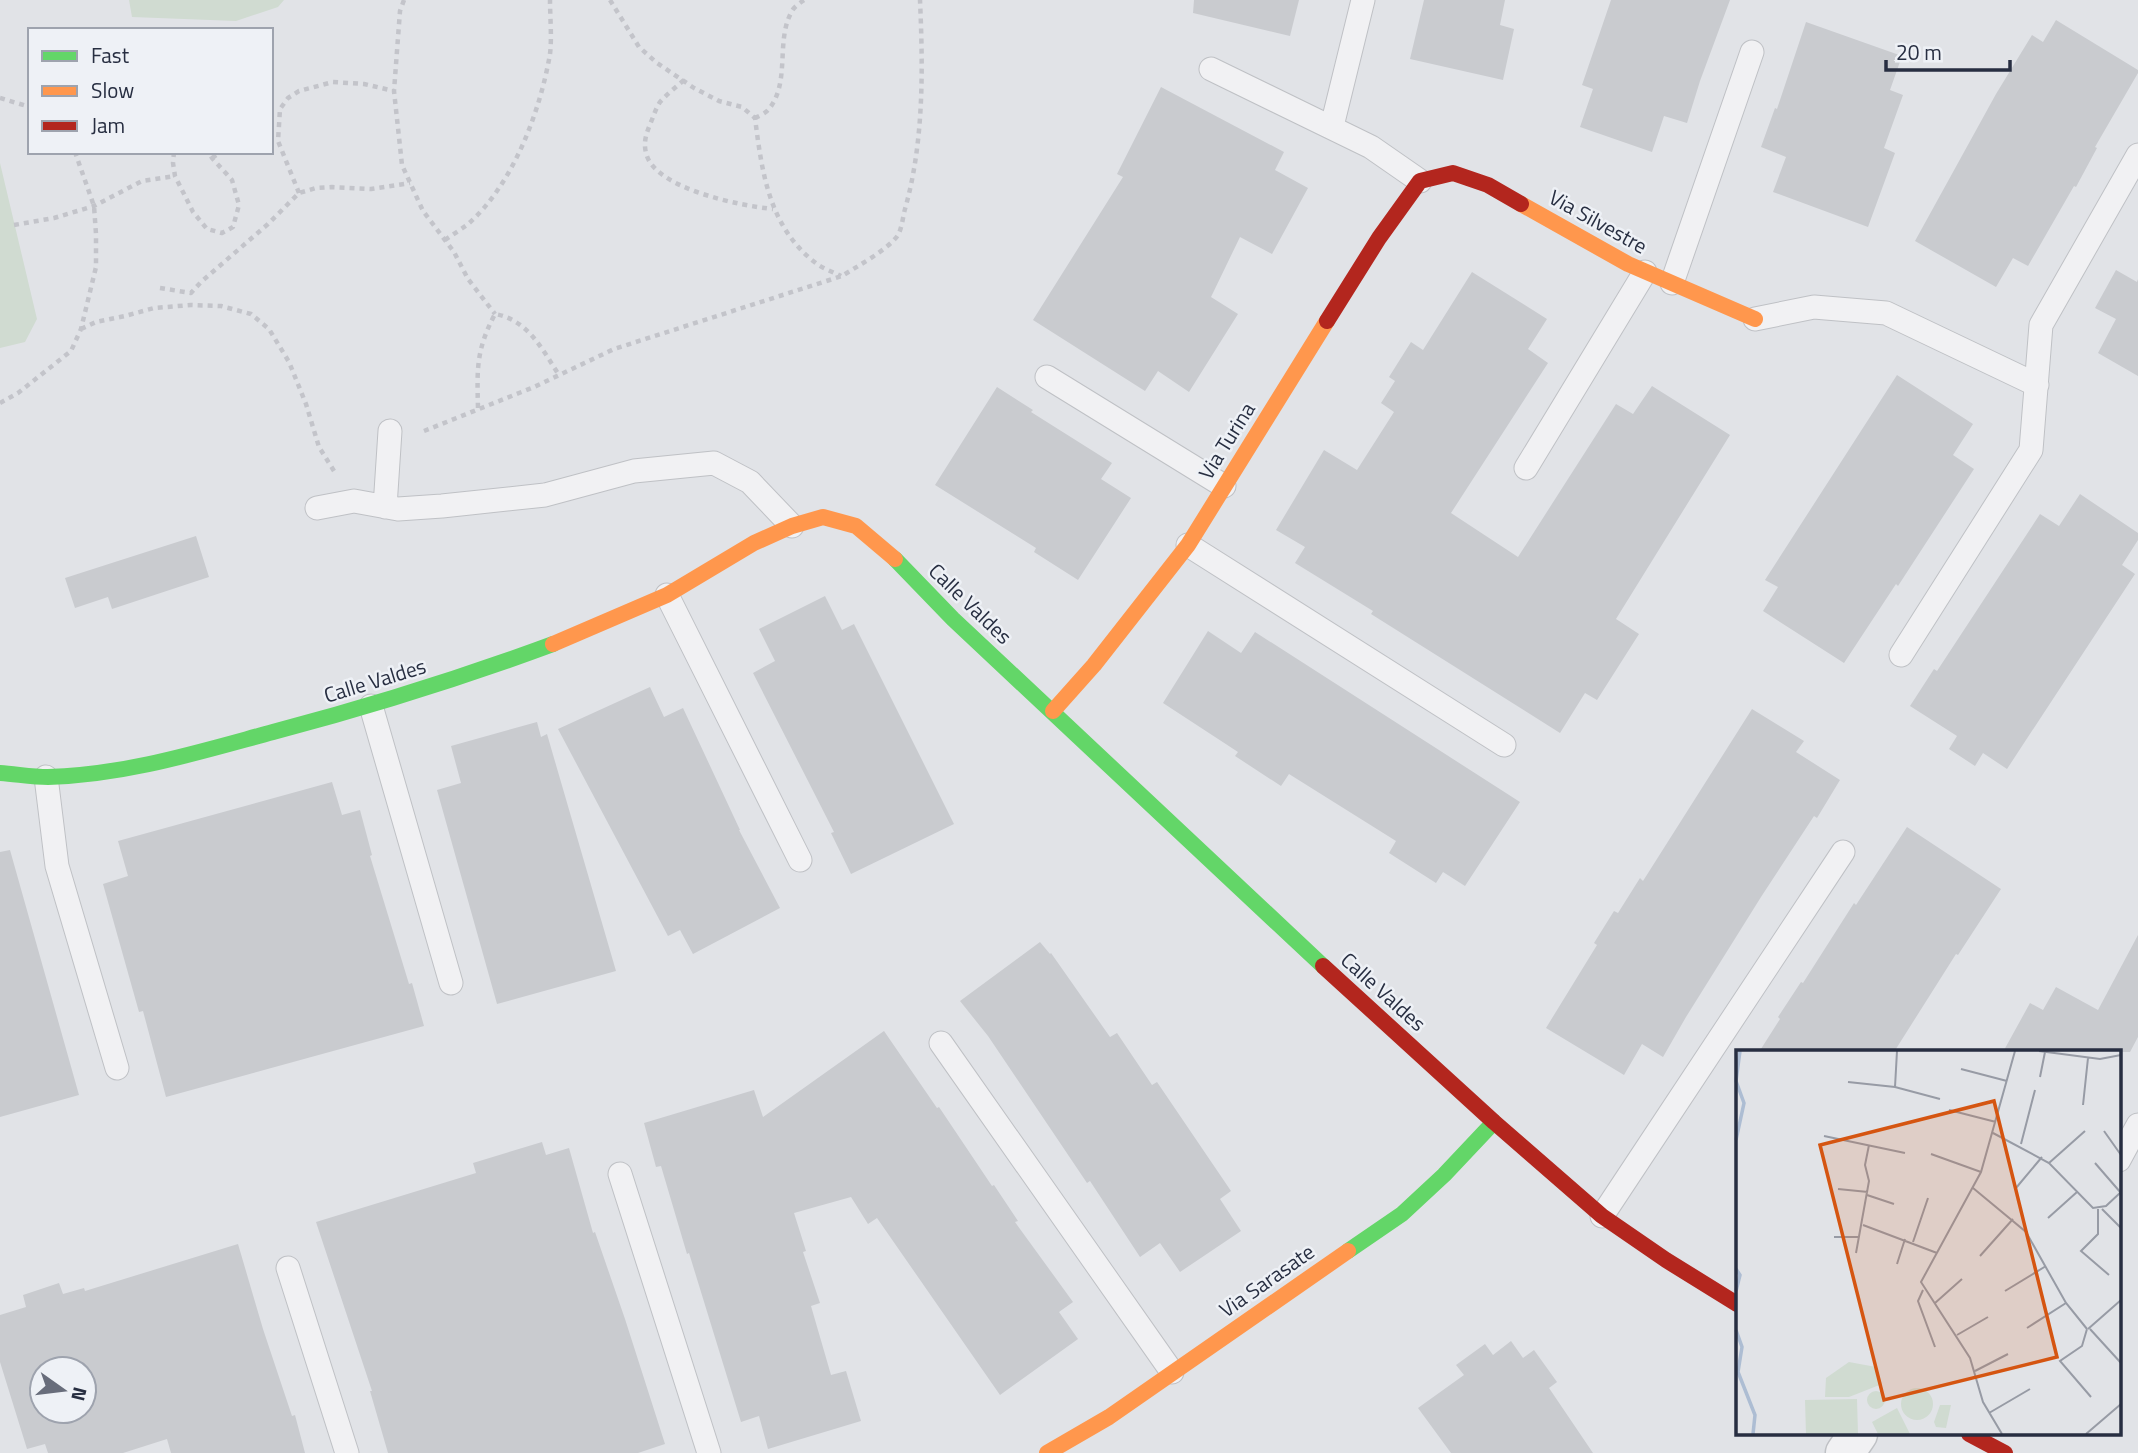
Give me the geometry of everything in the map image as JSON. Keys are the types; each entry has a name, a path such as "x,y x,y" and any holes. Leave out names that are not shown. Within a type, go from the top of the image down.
{"street":[{"name":"Via Silvestre","path":"1420,181 1453,173 1488,185 1645,272 1755,319"},
{"name":"Via Turina","path":"1053,711 1094,665 1188,545 1379,238 1420,181"},
{"name":"Calle Valdes","path":"0,773 46,777 105,773 163,762 371,706 561,642 667,595 754,543 792,526 823,517 856,526 884,548 953,618 1261,909 1494,1122 1602,1216 1736,1303"},
{"name":"Via Sarasate","path":"1046,1453 1109,1417 1402,1214 1444,1175 1494,1122"},
{"path":"1845,1453 1857,1436"},
{"path":"1973,1436 2005,1453"}],"lane":[{"path":"1332,126 1363,0"},
{"path":"1672,284 1752,52"},
{"path":"1211,69 1332,126 1371,147 1420,181"},
{"path":"1901,654 2031,450 2041,325 2138,155"},
{"path":"1526,468 1645,272"},
{"path":"1755,319 1814,307 1886,313 2037,385"},
{"path":"1047,377 1224,486"},
{"path":"385,507 389,440"},
{"path":"317,508 354,501 398,509 545,495 634,471 713,463 750,482 792,526"},
{"path":"1188,545 1504,745"},
{"path":"667,595 800,860"},
{"path":"371,706 451,983"},
{"path":"46,777 57,866 117,1068"},
{"path":"1602,1216 1843,852"},
{"path":"941,1043 1172,1372"},
{"path":"2120,1158 2138,1125"},
{"path":"620,1174 709,1453"},
{"path":"288,1268 347,1453"}],"path":[{"path":"404,0 400,11 394,91 402,166 423,211 454,252 468,279 495,314 510,317 523,326 559,375"},
{"path":"445,240 468,224 497,191 517,157 528,131 550,52 550,0"},
{"path":"611,0 639,47 657,63 719,101 742,107 755,118 760,158 773,209 795,244 818,266 842,276"},
{"path":"755,118 769,110 783,68 783,38 792,10 804,0"},
{"path":"389,440 534,387 614,349 842,276 875,255 898,235 915,175 922,43 920,0"},
{"path":"684,80 659,103 644,138 646,155 658,171 685,187 747,207 773,209"},
{"path":"299,193 274,141 281,109 288,98 299,91 333,82 364,84 394,91"},
{"path":"0,97 28,106"},
{"path":"0,403 18,393 71,351 81,330 96,267 94,206 76,154"},
{"path":"174,154 175,176 193,212 207,229 222,233 233,227 240,205 232,180 210,155"},
{"path":"14,225 54,218 94,206 142,181 175,176"},
{"path":"160,288 191,293 299,193 316,188 371,189 410,183"},
{"path":"81,330 96,322 125,317 154,307 221,306 251,314 270,328 289,362 306,404 318,447 354,501"},
{"path":"478,408 477,368 484,336 495,314"}],"shaded area":[{"path":"129,0 284,0 278,7 236,21 132,17"},
{"path":"0,163 37,319 25,342 0,348"}],"building":[{"path":"1194,0 1299,0 1290,36 1193,13"},
{"path":"1424,0 1505,0 1500,25 1514,29 1503,80 1410,59"},
{"path":"1611,0 1730,0 1687,123 1664,116 1652,152 1580,127 1593,89 1582,85"},
{"path":"2056,20 2138,70 2138,73 2095,147 2097,148 2076,187 2074,186 2028,266 2013,258 1996,287 1915,241 1996,94 2032,35 2043,42"},
{"path":"1806,22 1902,56 1890,90 1903,95 1884,148 1895,153 1868,227 1773,192 1786,157 1761,147 1775,108 1777,109"},
{"path":"1161,87 1284,152 1275,170 1308,188 1272,254 1240,237 1211,297 1238,314 1189,392 1158,371 1145,391 1033,320 1123,177 1117,174"},
{"path":"2116,270 2137,282 2138,279 2138,376 2098,353 2116,319 2095,308"},
{"path":"1472,272 1547,319 1528,349 1548,363 1451,513 1518,557 1616,404 1633,414 1652,386 1730,435 1616,619 1639,634 1597,700 1585,693 1560,733 1295,563 1305,547 1276,530 1324,450 1357,470 1394,412 1381,403 1395,381 1389,377 1411,342 1423,350"},
{"path":"1897,375 1973,424 1953,455 1974,469 1844,663 1763,611 1778,587 1765,580"},
{"path":"997,387 1033,410 1031,412 1112,463 1101,479 1131,498 1078,580 1034,552 1036,548 935,485"},
{"path":"2080,494 2138,533 2138,540 2122,565 2135,574 2007,769 1983,753 1975,766 1949,749 1957,736 1910,706 1934,669 1937,671 2040,514 2059,526"},
{"path":"196,536 209,577 112,609 108,597 75,608 65,578"},
{"path":"825,596 842,630 854,624 954,824 851,874 831,833 834,832 753,673 775,661 759,629"},
{"path":"1208,631 1241,653 1255,632 1520,802 1465,886 1443,872 1436,883 1389,853 1396,841 1289,774 1281,786 1235,756 1238,752 1163,703"},
{"path":"650,687 664,717 683,708 739,830 780,908 693,954 680,930 668,936 558,729"},
{"path":"1752,709 1804,741 1796,752 1840,780 1817,818 1814,816 1761,897 1663,1057 1642,1044 1624,1075 1546,1028 1597,945 1594,943 1614,911 1618,913 1640,878 1643,881"},
{"path":"537,722 541,737 547,734 616,971 497,1004 437,790 461,783 451,746"},
{"path":"332,782 342,815 360,810 372,855 370,856 424,1026 166,1097 143,1011 139,1012 103,884 128,876 118,841"},
{"path":"1907,827 2001,889 1895,1050 1760,1050 1801,982 1803,983 1854,903 1856,905"},
{"path":"10,850 79,1095 0,1117 0,852"},
{"path":"2138,935 2138,1037 2130,1052 2004,1050 2030,1003 2043,1010 2056,987 2098,1010"},
{"path":"1040,942 1051,953 1110,1037 1117,1033 1152,1085 1157,1082 1231,1191 1220,1199 1241,1231 1180,1272 1160,1243 1140,1257 1090,1181 1087,1183 988,1036 960,1001"},
{"path":"884,1031 992,1186 994,1185 1018,1221 1015,1222 1073,1302 1059,1312 1078,1339 1000,1395 877,1218 868,1224 851,1197 794,1213 806,1251 803,1252 820,1303 811,1306 831,1375 846,1371 861,1421 768,1449 759,1416 741,1422 661,1166 656,1167 644,1123 754,1090 763,1117"},
{"path":"542,1142 546,1155 569,1148 593,1233 595,1232 625,1319 665,1444 638,1453 388,1453 372,1391 316,1222 476,1173 473,1163"},
{"path":"238,1244 263,1329 292,1416 295,1415 305,1453 171,1453 167,1439 123,1453 48,1453 45,1444 27,1449 0,1362 0,1315 26,1307 23,1295 59,1283 63,1294 84,1288 85,1291"},
{"path":"1511,1341 1523,1358 1534,1350 1557,1382 1549,1388 1593,1453 1451,1453 1418,1408 1464,1375 1456,1365 1485,1344 1493,1355"}],"traffic: fast":[{"path":"895,559 953,619 1323,966"},
{"path":"0,773 42,777 77,775 162,761 379,702 553,644"},
{"path":"1348,1251 1402,1214 1444,1175 1494,1122"}],"traffic: slow":[{"path":"1521,204 1628,264 1755,319"},
{"path":"1053,711 1094,665 1188,545 1327,321"},
{"path":"553,644 667,595 754,543 792,526 823,517 856,526 895,559"},
{"path":"1047,1453 1109,1417 1348,1251"}],"traffic: jam":[{"path":"1327,321 1379,238 1420,181 1453,173 1488,185 1521,204"},
{"path":"1323,966 1602,1216 1736,1303"},
{"path":"1973,1436 2005,1453"}]}
